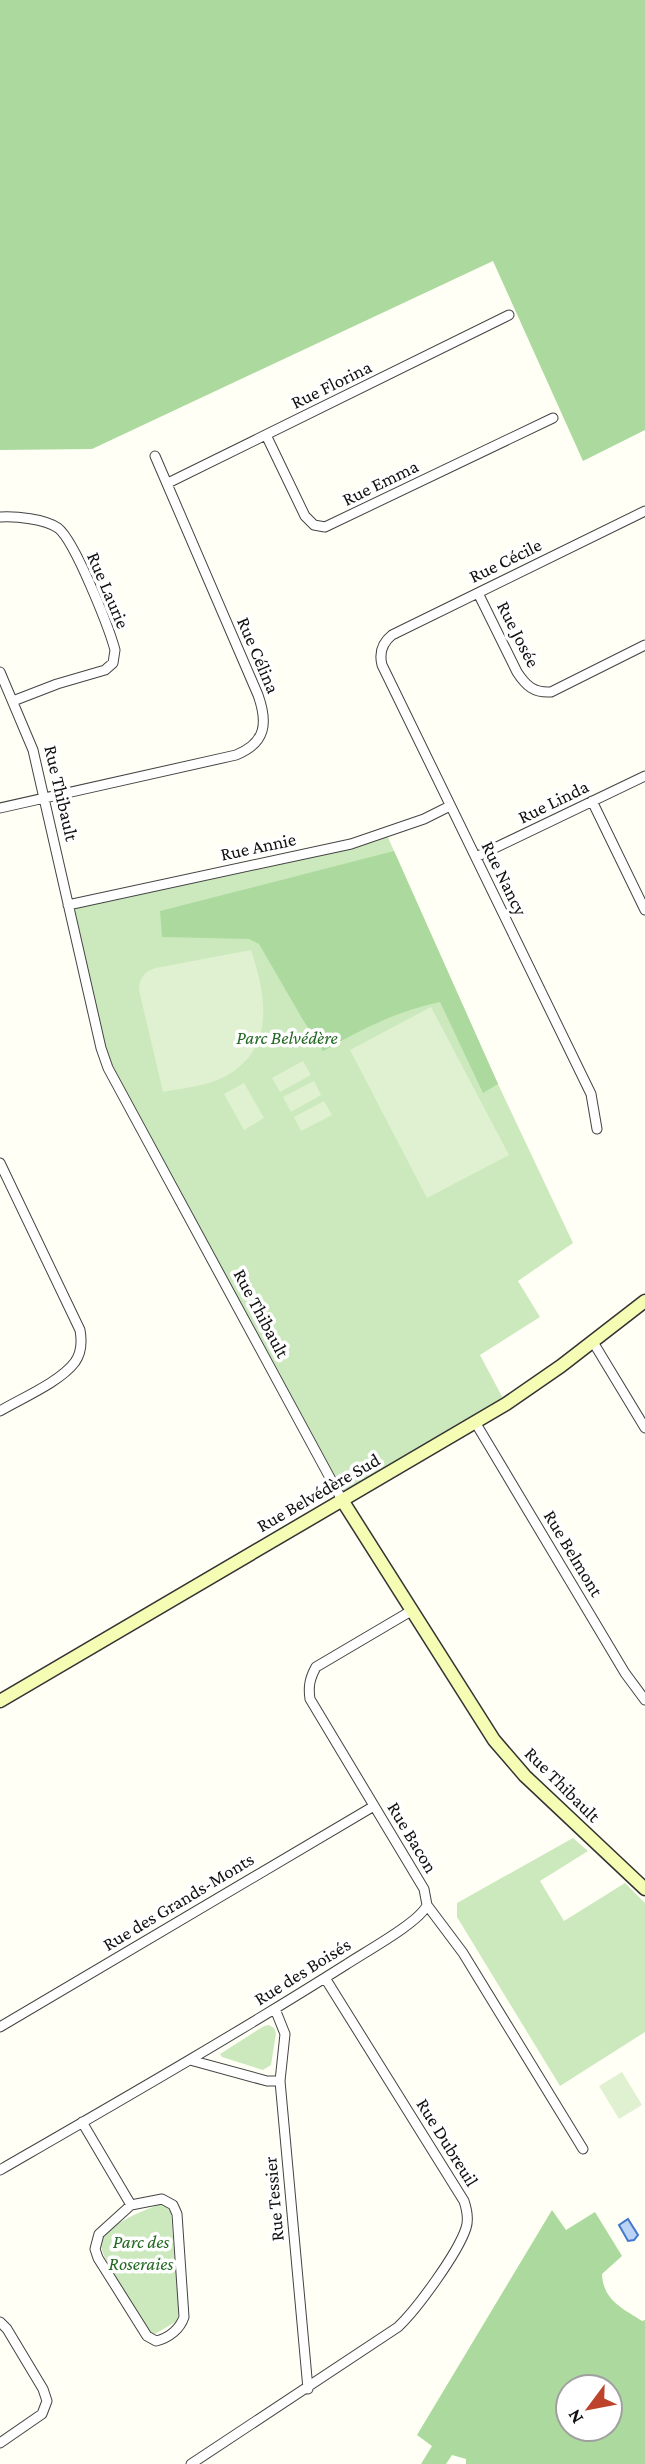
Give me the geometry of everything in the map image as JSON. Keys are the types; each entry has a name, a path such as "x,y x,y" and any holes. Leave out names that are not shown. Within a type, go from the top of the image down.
{"street":[{"name":"Rue Florina","path":"168,483 509,315"},
{"name":"Rue Emma","path":"267,435 305,516 314,525 326,527 553,418"},
{"name":"Rue Célina","path":"0,808 236,755 247,750 261,735 264,726 262,707 155,456"},
{"name":"Rue Cécile","path":"383,644 392,635 645,512"},
{"name":"Rue Laurie","path":"0,517 48,523 63,533 82,570 115,650 113,663 105,670 13,701"},
{"name":"Rue Josée","path":"478,593 517,672 524,682 540,693 551,692 645,645"},
{"name":"Rue Nancy","path":"383,644 382,665 591,1094 597,1129"},
{"name":"Rue Thibault","path":"0,672 33,750 101,1048 108,1068 342,1500 495,1741 525,1776 645,1889"},
{"name":"Rue Linda","path":"476,857 645,776"},
{"path":"592,801 645,909"},
{"name":"Rue Annie","path":"68,905 351,844 424,819 450,806"},
{"path":"0,1163 80,1330 81,1349 75,1363 0,1411"},
{"name":"Rue Belvédère Sud","path":"0,1701 531,1388 645,1301"},
{"path":"593,1342 645,1428"},
{"name":"Rue Belmont","path":"475,1422 625,1673 645,1700"},
{"name":"Rue Bacon","path":"411,1611 325,1661 310,1678 308,1688 315,1707 424,1889 428,1905 456,1941 583,2149"},
{"name":"Rue des Grands-Monts","path":"0,2027 374,1806"},
{"name":"Rue des Boisés","path":"0,2170 275,2009 421,1915 428,1905"},
{"name":"Rue Dubreuil","path":"191,2464 308,2389 410,2317 461,2240 467,2223 464,2201 325,1978"},
{"name":"Rue Tessier","path":"275,2009 285,2034 280,2081 308,2389"},
{"path":"191,2060 267,2081 280,2081"},
{"path":"82,2122 131,2205"},
{"path":"162,2199 174,2206 177,2214 184,2317 179,2327 163,2340 154,2340 147,2336 96,2253 99,2234 131,2205 162,2199"},
{"path":"0,2322 29,2365 47,2400 42,2414 0,2443"}],"green space":[{"path":"0,0 645,0 645,430 583,461 493,261 92,449 0,450"},
{"name":"Parc Belvédère","path":"386,833 498,1084 573,1243 518,1281 540,1317 480,1355 506,1404 342,1500 112,1077 68,905"},
{"path":"394,851 498,1084 483,1093 440,1002 394,1016 323,1051 259,944 249,939 162,937 160,911"},
{"path":"251,950 263,1002 260,1036 253,1051 226,1076 163,1092 139,990 141,979 156,968"},
{"path":"431,1007 509,1155 427,1198 350,1050"},
{"path":"303,1061 311,1075 280,1092 272,1078"},
{"path":"314,1081 321,1095 291,1112 283,1097"},
{"path":"244,1083 264,1118 244,1130 224,1094"},
{"path":"324,1101 332,1115 301,1131 294,1117"},
{"path":"573,1838 588,1851 540,1881 564,1921 625,1883 645,1903 645,2032 560,2086 457,1917 457,1903"},
{"path":"269,2025 276,2033 271,2065 263,2070 222,2057 220,2054 264,2026"},
{"path":"622,2072 642,2105 619,2119 599,2086"},
{"name":"Parc des Roseraies","path":"158,2205 166,2206 171,2214 179,2310 177,2321 155,2334 150,2332 122,2288 101,2245 103,2238 116,2226"},
{"path":"552,2210 566,2230 595,2212 622,2256 602,2274 606,2290 621,2307 642,2321 645,2320 645,2464 466,2464 466,2459 452,2455 446,2464 421,2464 432,2446 417,2435"}],"water":[{"path":"628,2219 638,2235 634,2240 628,2241 619,2225"}]}
